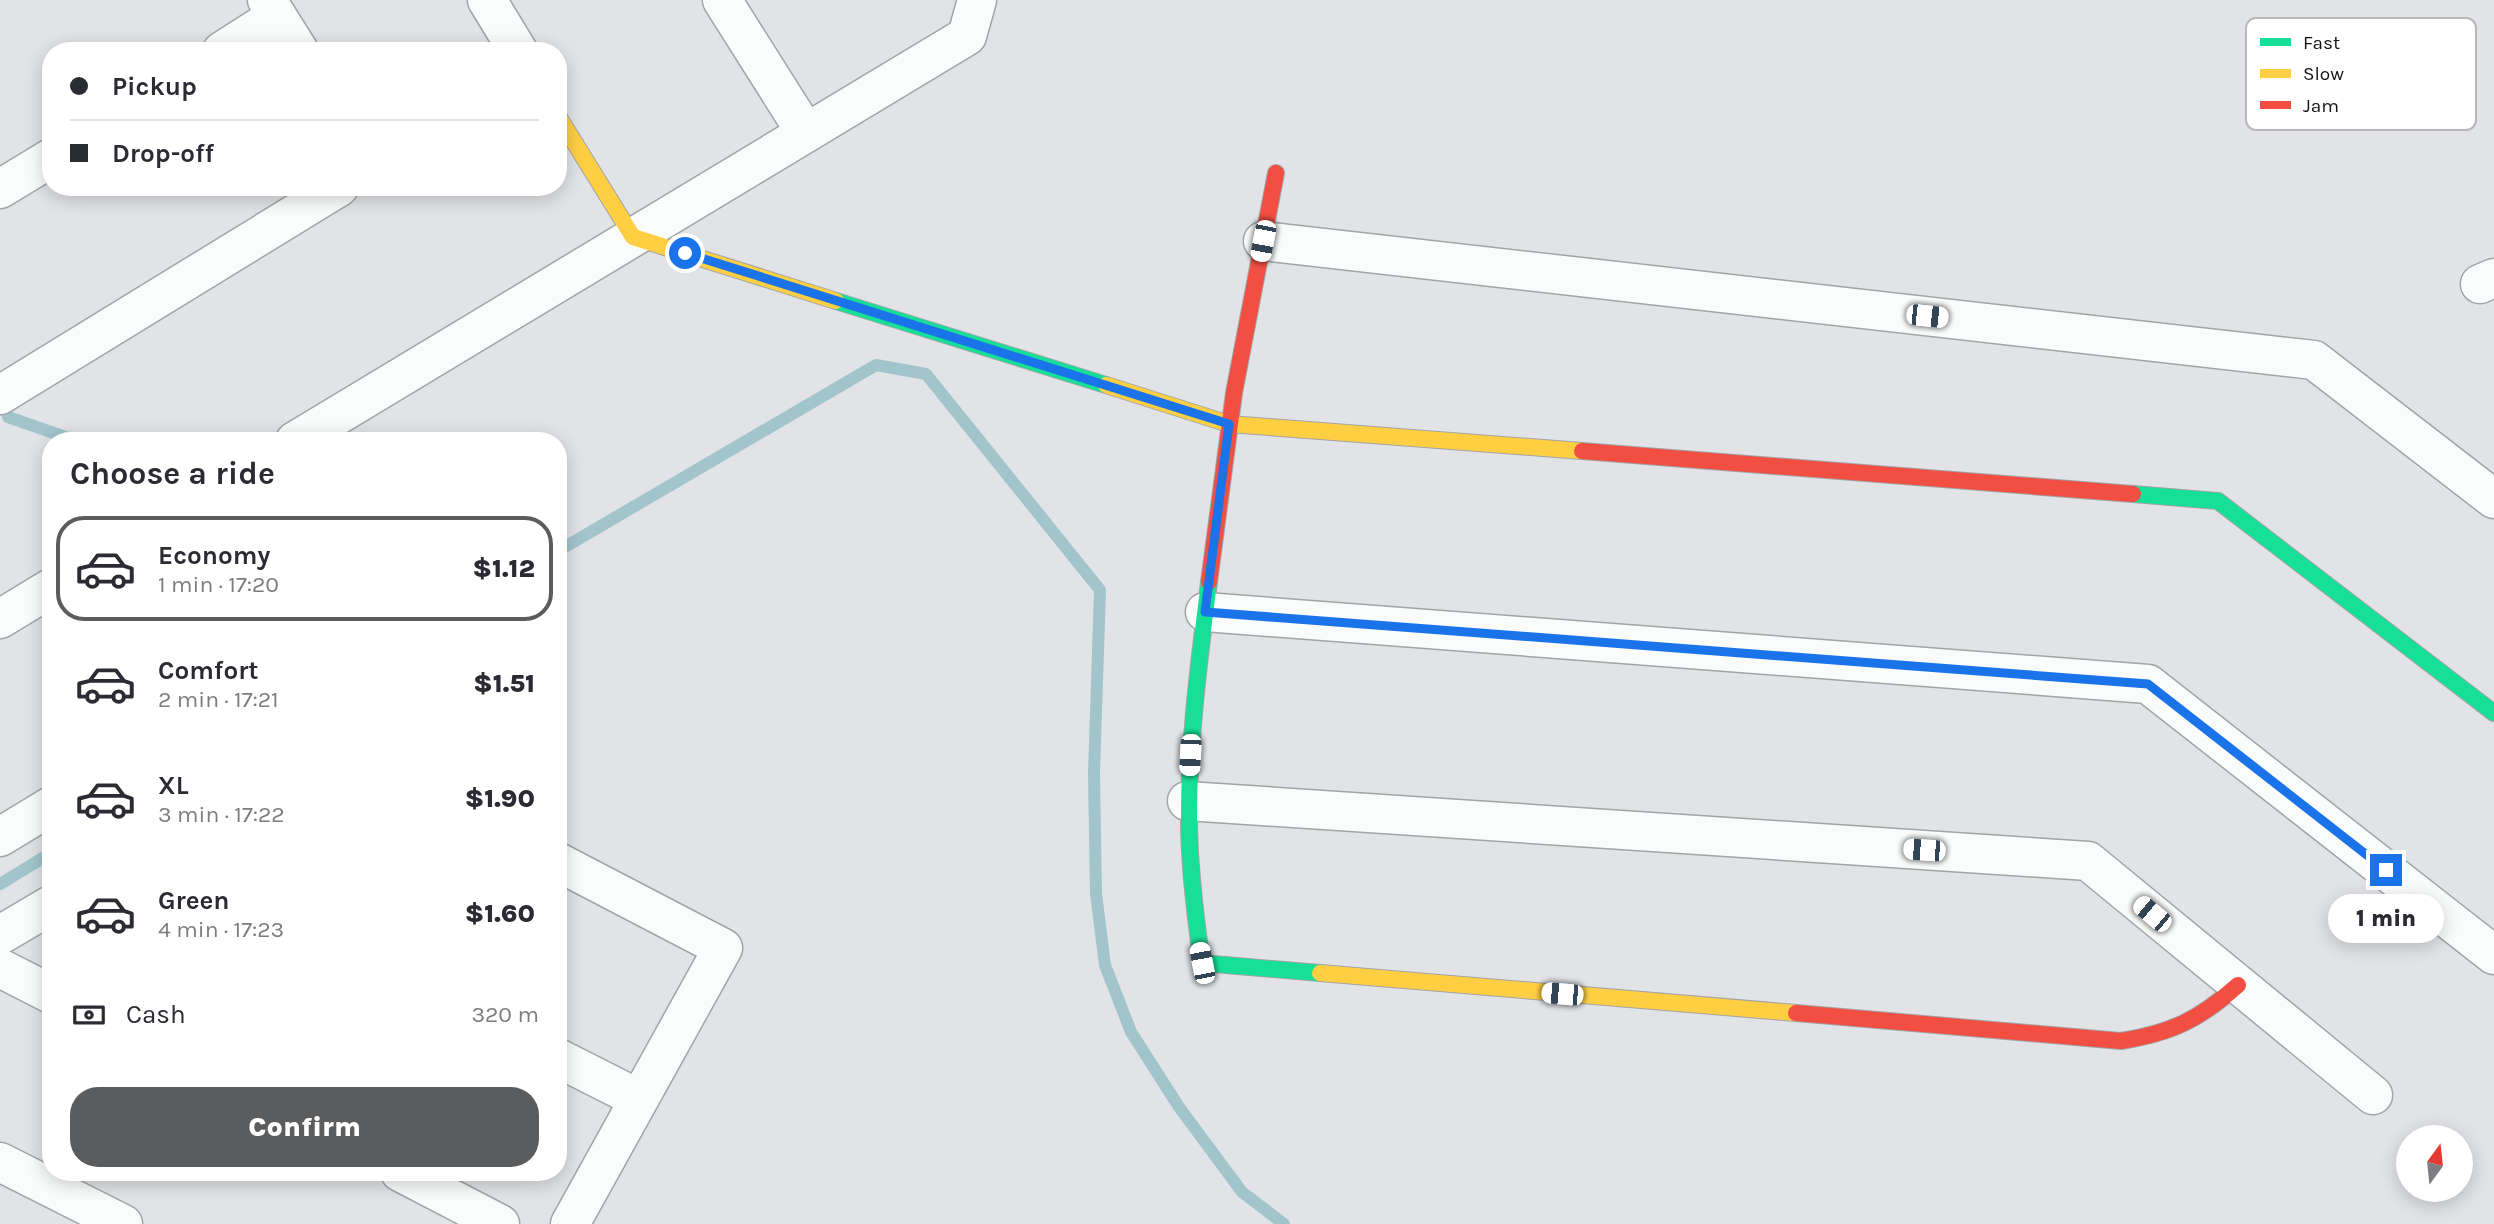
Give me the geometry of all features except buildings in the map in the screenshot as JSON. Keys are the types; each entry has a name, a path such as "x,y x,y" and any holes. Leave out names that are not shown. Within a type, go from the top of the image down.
{"street":[{"path":"487,0 513,42"},
{"path":"723,0 806,133"},
{"path":"310,432 967,36 977,0"},
{"path":"232,42 272,8 293,42"},
{"path":"567,131 633,237 1229,424 2218,501 2494,713"},
{"path":"0,189 42,163"},
{"path":"1276,173 1229,424 1193,708 1187,801 1193,913 1202,963 2121,1041 2155,1037 2183,1027 2209,1011 2238,985"},
{"path":"0,395 324,196"},
{"path":"1263,241 2315,359 2494,499"},
{"path":"0,619 42,593"},
{"path":"1205,612 2148,684 2494,955"},
{"path":"1187,801 2088,861 2373,1095"},
{"path":"0,837 42,811"},
{"path":"567,867 723,948 570,1224"},
{"path":"0,935 42,910"},
{"path":"0,968 42,989"},
{"path":"567,1063 639,1099"},
{"path":"0,1163 123,1224"},
{"path":"417,1181 500,1224"}],"waterway":[{"path":"567,546 876,365 926,374 1100,590 1094,773 1096,894 1105,965 1131,1032 1179,1107 1242,1192 1284,1224"},
{"path":"8,417 51,432"},
{"path":"0,884 42,858"}],"traffic: fast":[{"path":"836,301 1106,385"},
{"path":"2133,494 2218,501 2494,713"},
{"path":"1209,582 1195,700 1189,788 1191,873 1202,963 1320,973"}],"traffic: slow":[{"path":"567,131 633,237 836,301"},
{"path":"1106,385 1229,424 1582,451"},
{"path":"1320,973 1796,1013"}],"traffic: jam":[{"path":"1209,582 1234,393 1276,173"},
{"path":"1582,451 2133,494"},
{"path":"1796,1013 2121,1041 2155,1034 2184,1023 2211,1007 2238,985"}],"route":[{"path":"685,253 1229,424 1205,612 2148,684 2386,870"}]}
